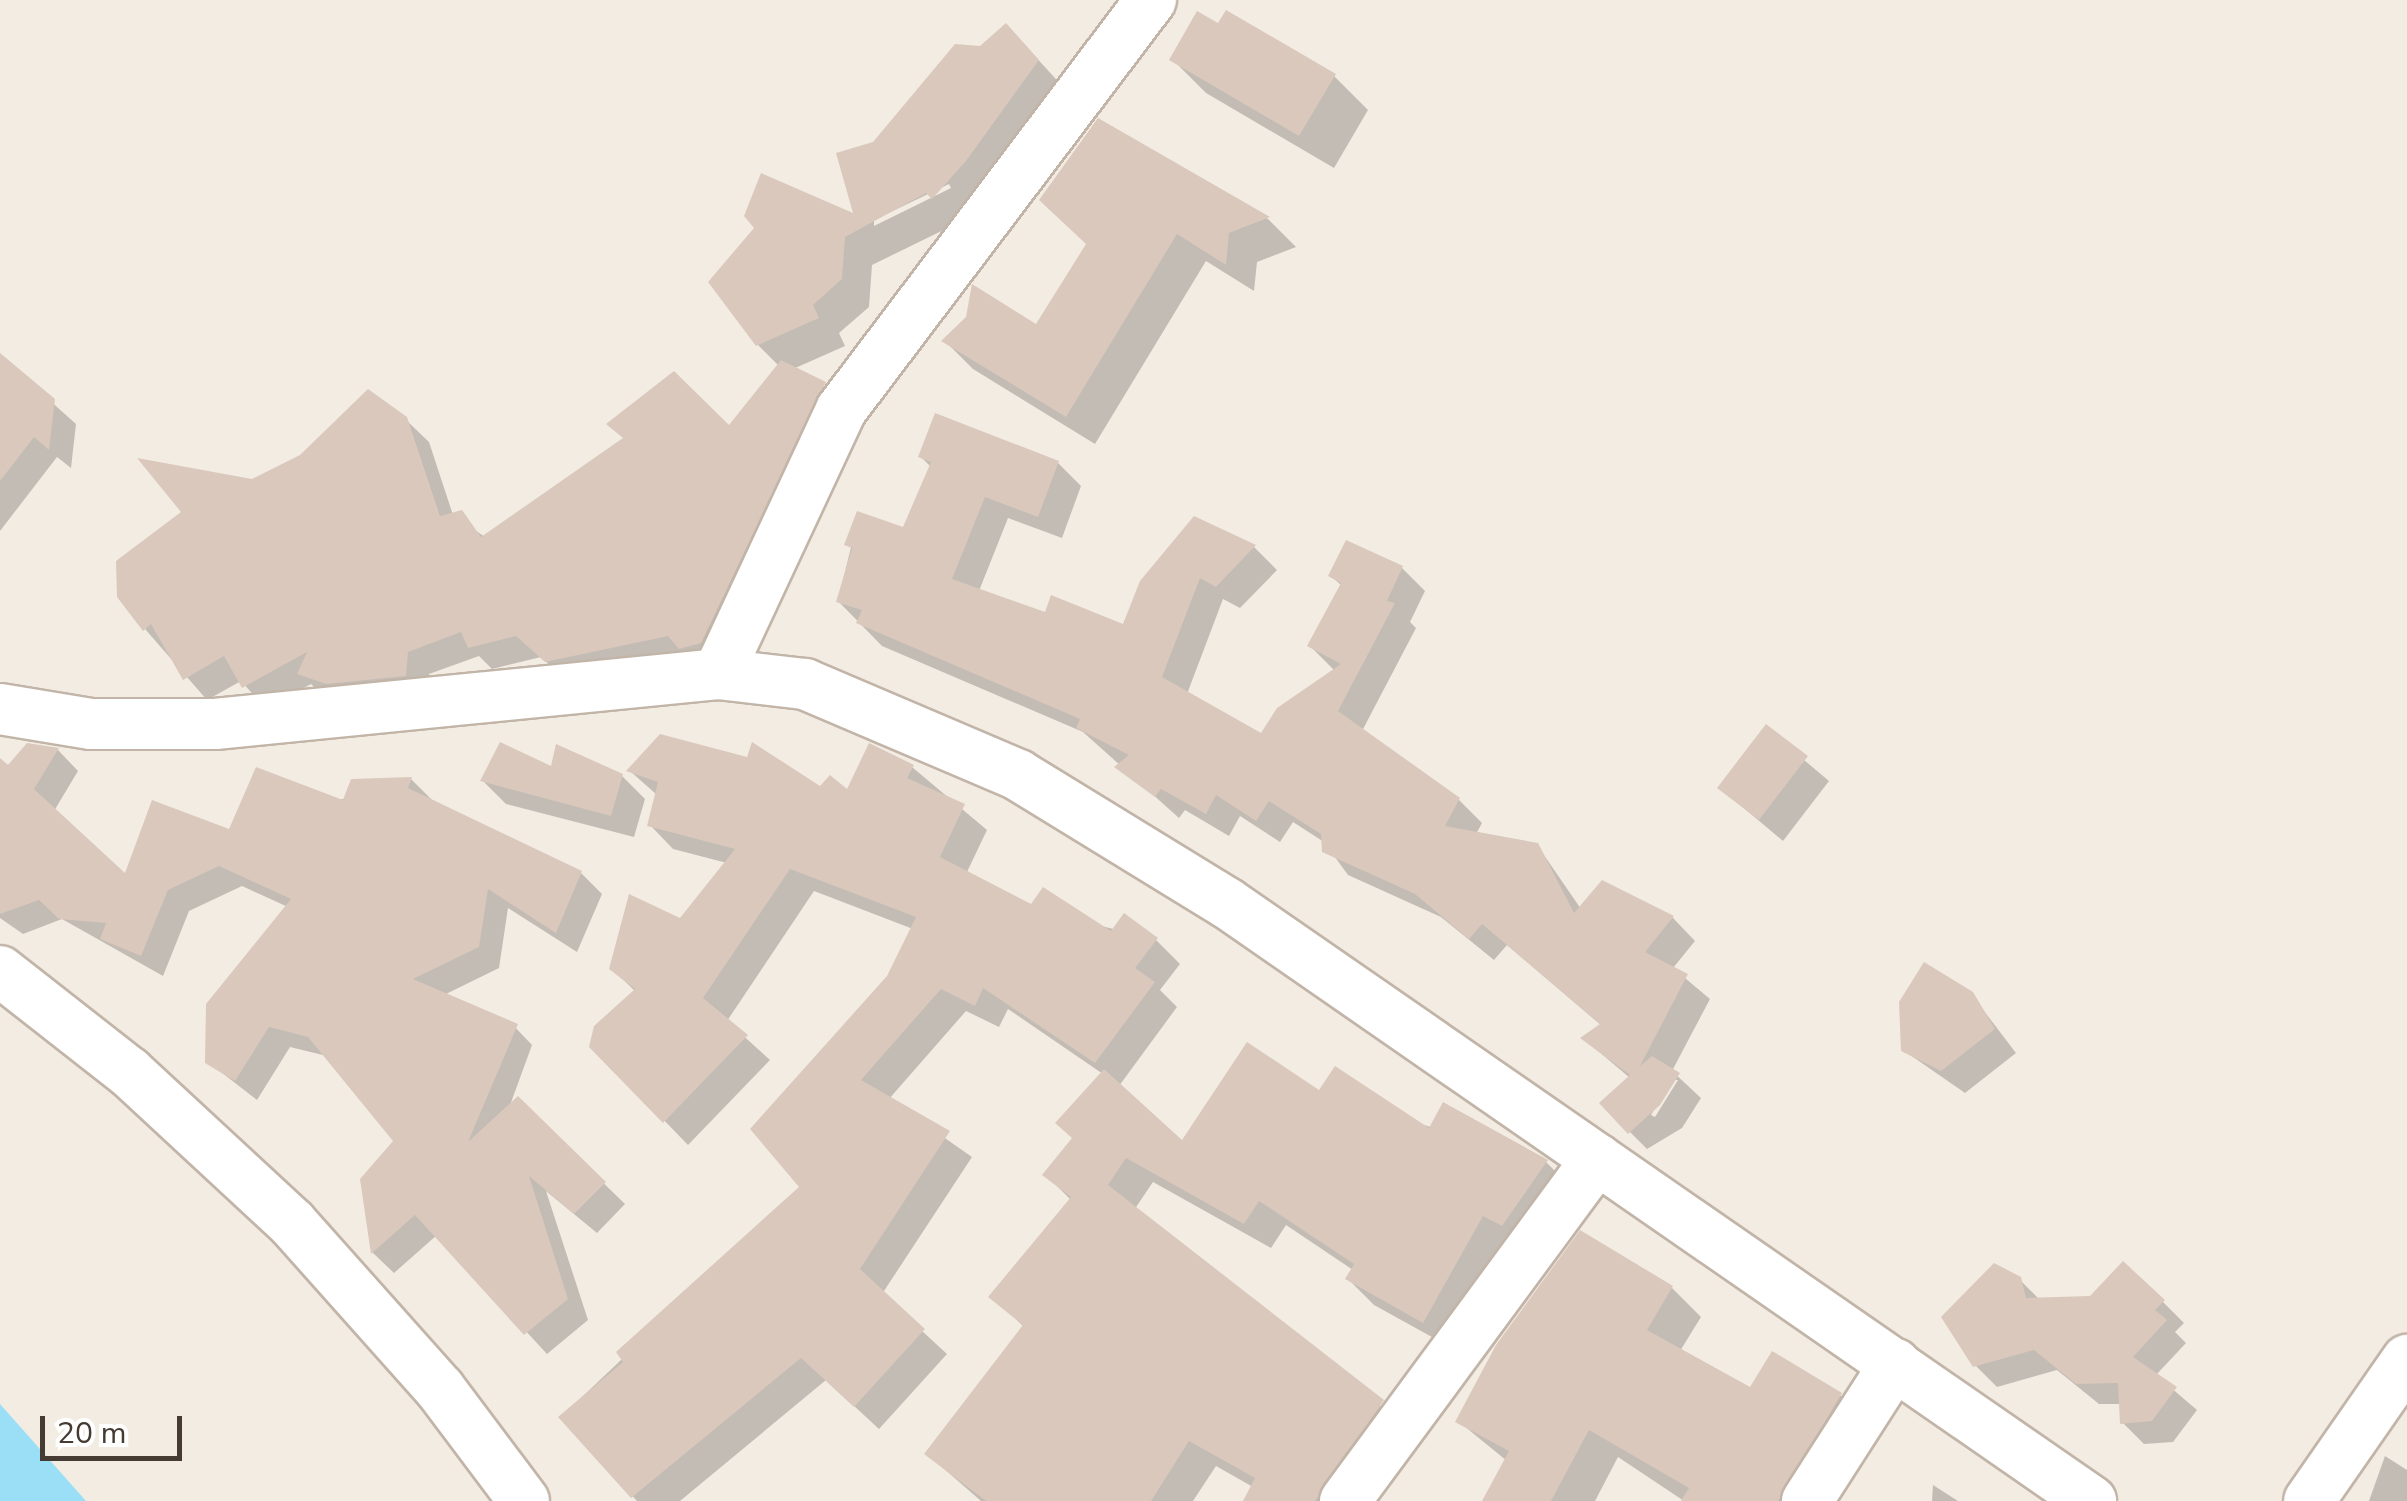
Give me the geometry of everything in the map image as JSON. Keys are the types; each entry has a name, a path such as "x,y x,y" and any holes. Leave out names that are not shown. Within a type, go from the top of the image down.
{"street":[{"path":"718,674 841,410 1151,0"},
{"path":"0,710 91,724 214,724 718,674 805,684 1018,776 1226,903 2091,1501"},
{"path":"0,971 129,1072 292,1223 440,1389 524,1501"},
{"path":"1345,1501 1597,1159"},
{"path":"2310,1501 2407,1360"},
{"path":"1808,1501 1895,1364"}],"water":[{"path":"0,1404 86,1501 0,1501"}],"building":[{"path":"1226,10 1336,74 1299,136 1169,60 1197,11 1218,23"},
{"path":"1006,23 1039,60 966,161 932,199 926,193 845,237 842,279 813,305 819,318 756,346 708,282 754,228 744,216 761,173 853,213 836,153 873,142 955,44 980,46"},
{"path":"1098,118 1270,217 1229,233 1226,265 1177,234 1066,417 941,341 966,317 972,284 1036,324 1086,244 1039,200"},
{"path":"0,353 55,399 49,450 34,437 0,481"},
{"path":"781,360 826,382 701,643 679,649 668,636 545,662 516,636 468,648 461,632 408,652 406,676 326,684 297,674 307,652 242,688 224,656 183,680 151,624 143,631 117,597 116,561 181,512 137,458 252,479 300,455 368,389 407,417 440,516 462,510 481,537 623,438 606,424 674,371 729,425"},
{"path":"935,413 1059,461 1038,517 985,497 952,579 1045,612 1051,595 1123,624 1140,581 1194,516 1256,545 1216,587 1200,578 1162,677 1261,733 1277,708 1341,664 1307,646 1341,583 1328,576 1346,540 1403,566 1387,601 1395,603 1338,711 1460,798 1445,826 1538,843 1574,913 1602,880 1674,916 1645,952 1688,974 1640,1066 1652,1056 1680,1073 1660,1105 1628,1134 1599,1103 1630,1075 1580,1038 1600,1024 1482,924 1469,939 1415,894 1322,852 1321,834 1269,801 1256,821 1216,795 1206,814 1161,789 1155,797 1114,767 1129,755 1076,728 1080,719 856,623 862,610 836,602 852,548 844,545 857,511 903,527 931,462 918,457"},
{"path":"1766,724 1808,756 1759,820 1717,788"},
{"path":"660,734 747,757 752,742 820,786 830,775 847,789 869,743 914,765 907,778 965,804 940,857 1031,904 1043,887 1111,931 1124,913 1158,938 1135,968 1155,982 1095,1063 983,988 975,1006 941,989 861,1080 950,1131 860,1269 925,1329 854,1407 801,1358 631,1498 558,1417 623,1362 616,1352 799,1187 750,1129 887,976 916,917 790,869 703,998 748,1035 663,1123 589,1047 594,1026 635,989 609,969 629,894 680,918 735,849 647,826 658,782 626,771"},
{"path":"500,742 551,766 556,744 623,774 611,816 480,781"},
{"path":"27,743 59,748 34,789 125,873 152,800 229,829 256,767 343,800 351,779 412,777 408,788 582,871 556,933 488,889 479,947 413,979 518,1024 468,1142 518,1096 606,1182 574,1214 529,1176 568,1299 524,1335 415,1215 371,1254 360,1179 393,1141 308,1037 269,1027 235,1081 205,1063 206,1004 291,899 219,866 168,890 141,956 100,939 106,923 59,919 39,900 0,914 0,758 8,765"},
{"path":"1924,962 1973,992 1995,1029 1941,1071 1901,1051 1899,1002"},
{"path":"1247,1042 1319,1090 1335,1066 1429,1128 1443,1102 1548,1160 1502,1226 1483,1216 1423,1323 1345,1279 1354,1264 1259,1201 1244,1224 1126,1158 1108,1185 1384,1400 1315,1501 1243,1501 1255,1478 1189,1441 1151,1501 986,1501 924,1454 1023,1325 988,1297 1071,1197 1042,1175 1072,1138 1055,1123 1104,1069 1182,1140"},
{"path":"1580,1230 1673,1286 1647,1330 1750,1387 1772,1351 1842,1393 1778,1501 1681,1501 1689,1488 1589,1430 1551,1501 1482,1501 1509,1451 1455,1422 1496,1345"},
{"path":"2123,1261 2165,1300 2155,1310 2167,1320 2133,1357 2177,1387 2152,1421 2120,1424 2118,1383 2076,1384 2034,1350 1973,1367 1941,1317 1994,1263 2021,1277 2026,1298 2090,1296"}]}
